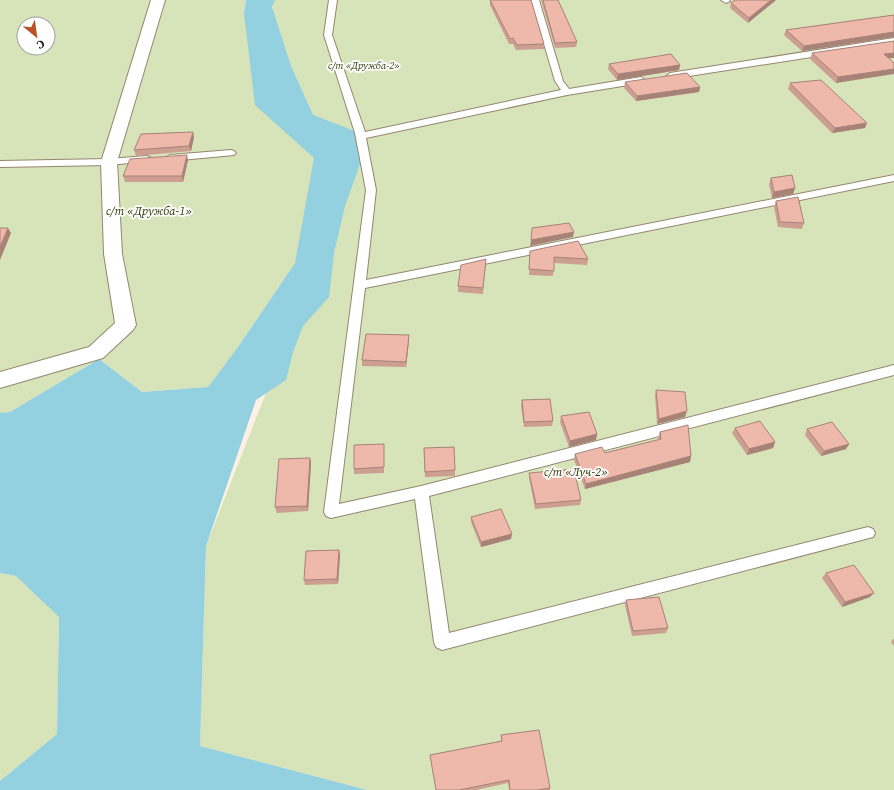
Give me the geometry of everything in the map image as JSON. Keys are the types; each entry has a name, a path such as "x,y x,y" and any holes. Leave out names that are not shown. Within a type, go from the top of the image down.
{"street":[{"path":"0,380 96,353 126,325 113,254 109,162 158,0"}],"lane":[{"path":"333,0 328,35 360,136 371,190 331,512 421,492 894,370"},
{"path":"535,0 559,81 567,92"},
{"path":"360,136 567,92 894,41"},
{"path":"0,164 109,162 231,153"},
{"path":"358,285 894,178"},
{"path":"421,492 442,642 868,533"}],"green space":[{"name":"с/т «Дружба-1»","path":"0,0 246,0 244,13 317,156 295,263 238,347 208,387 142,392 99,359 10,412 0,413"},
{"name":"с/т «Дружба-2»","path":"273,0 894,0 894,40 828,49 565,91 363,132 305,119 281,72 272,4"},
{"name":"с/т «Луч-2»","path":"894,43 894,790 367,790 200,746 206,546 366,138 568,95 831,51"},
{"path":"0,573 16,576 59,616 57,734 0,781"}],"water":[{"path":"246,0 275,0 272,7 291,66 313,115 360,133 364,153 345,206 334,253 329,297 303,326 293,352 286,380 256,400 206,546 200,746 367,790 0,790 0,781 57,734 59,617 16,576 0,573 0,413 10,412 99,359 142,392 208,387 238,347 295,263 314,158 255,105 244,13"}],"building":[{"path":"490,0 531,0 544,44 517,45 513,38 510,39"},
{"path":"543,0 558,0 577,42 555,43"},
{"path":"735,0 771,0 749,18 731,3"},
{"path":"894,15 894,32 804,46 786,30"},
{"path":"894,41 894,53 884,54 894,63 894,69 838,77 812,53"},
{"path":"671,54 680,65 618,74 609,64"},
{"path":"687,73 700,87 637,96 625,82"},
{"path":"821,80 867,123 835,128 790,83"},
{"path":"193,132 189,146 134,150 141,134"},
{"path":"187,155 182,176 123,176 130,159"},
{"path":"792,175 795,188 774,192 771,178"},
{"path":"798,197 804,223 780,222 776,201"},
{"path":"569,223 574,232 531,240 532,228"},
{"path":"0,228 8,228 0,247"},
{"path":"578,241 588,259 554,257 554,271 529,269 530,251"},
{"path":"486,259 483,288 458,286 461,265"},
{"path":"366,334 409,335 406,362 362,360"},
{"path":"656,390 685,392 687,411 659,419"},
{"path":"550,399 553,421 524,422 522,400"},
{"path":"589,412 597,434 570,441 561,416"},
{"path":"760,421 775,442 749,449 735,428"},
{"path":"832,422 849,444 824,451 807,429"},
{"path":"688,425 691,456 586,484 575,454 602,447 605,453 661,439 660,432"},
{"path":"384,444 384,467 354,469 354,445"},
{"path":"454,447 455,470 425,472 424,448"},
{"path":"310,458 307,506 275,507 279,459"},
{"path":"574,469 581,500 536,504 529,473"},
{"path":"501,509 512,534 481,542 471,517"},
{"path":"339,550 337,579 304,580 306,551"},
{"path":"854,565 874,593 845,602 826,573"},
{"path":"659,597 668,628 633,631 626,600"},
{"path":"539,730 550,788 537,790 510,790 509,780 459,790 436,790 430,755 502,741 501,735"}]}
